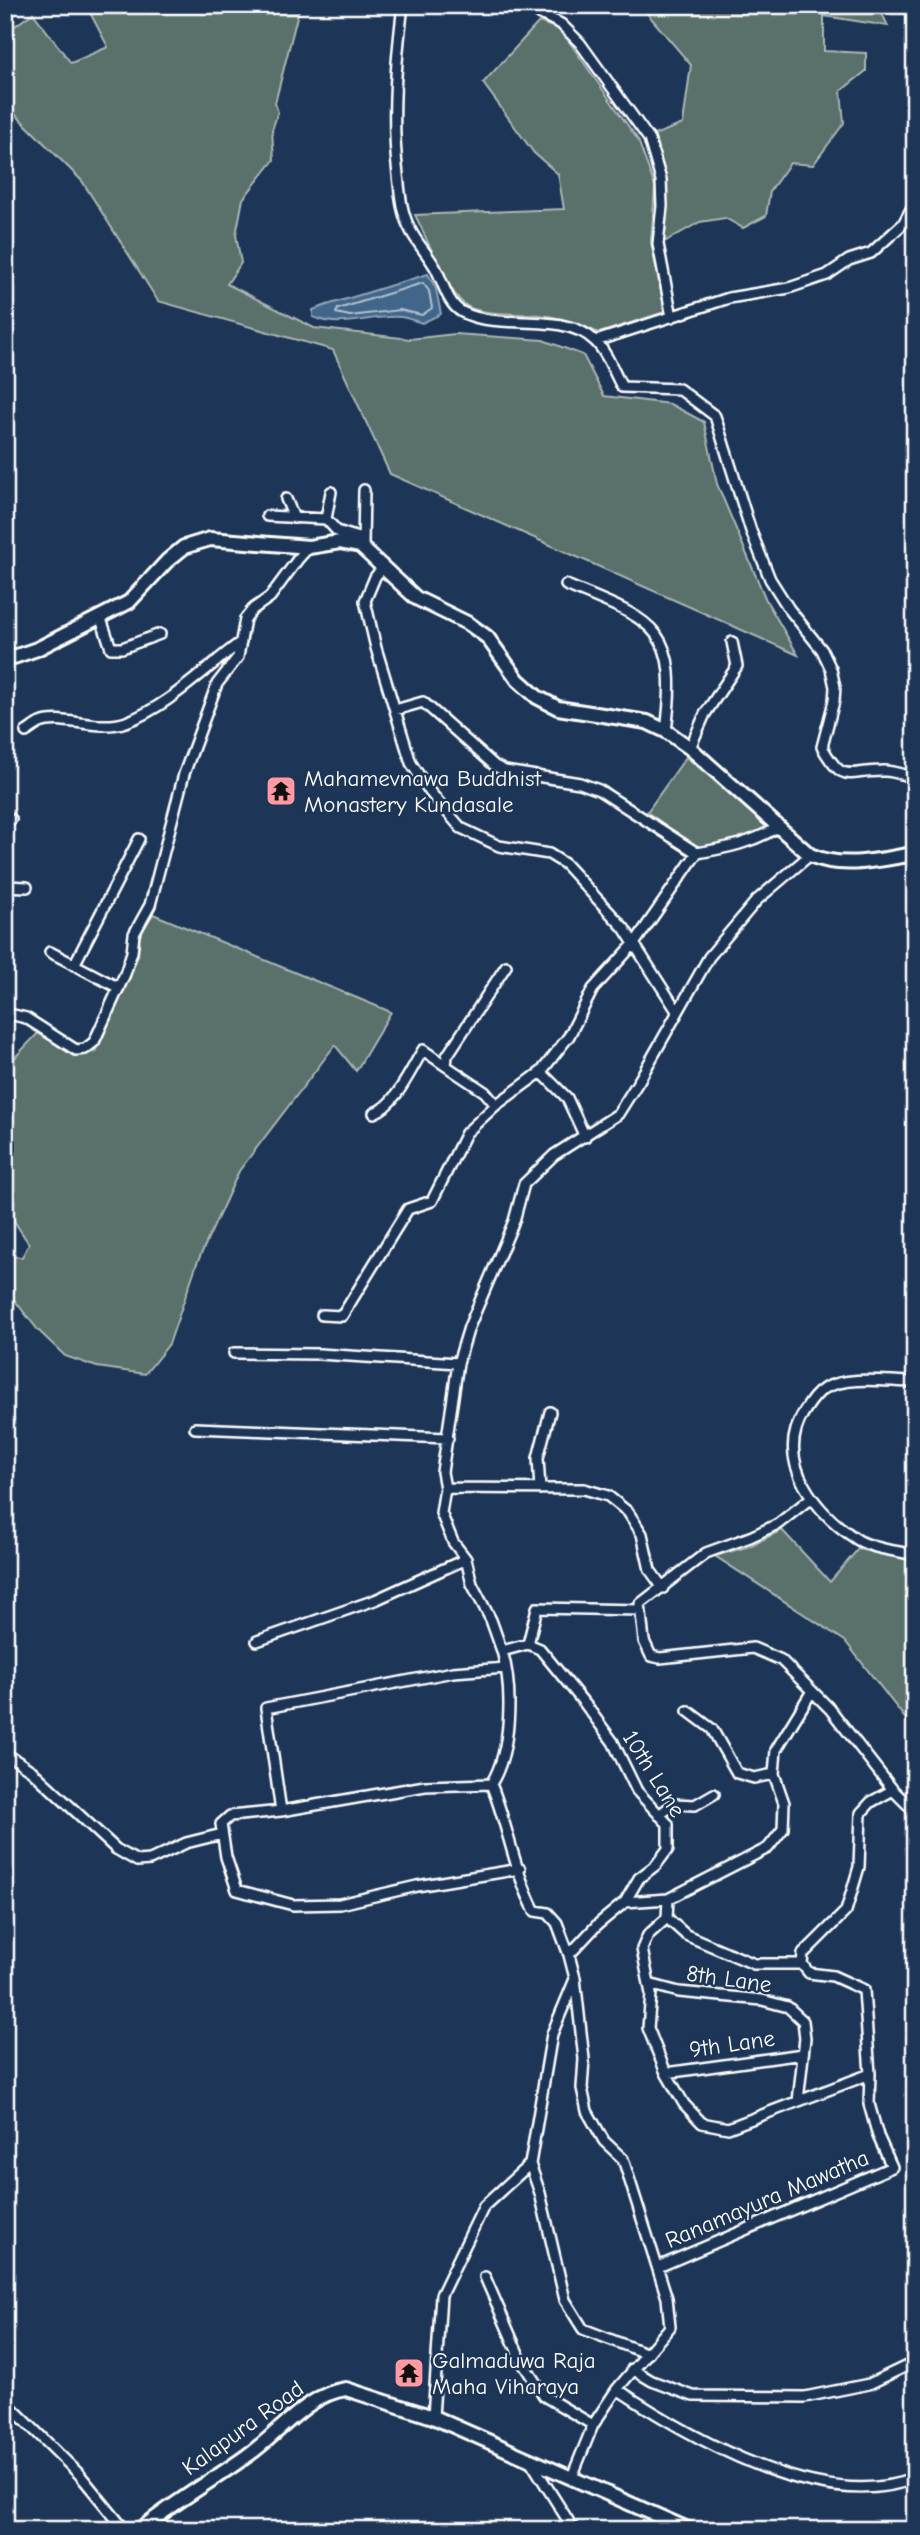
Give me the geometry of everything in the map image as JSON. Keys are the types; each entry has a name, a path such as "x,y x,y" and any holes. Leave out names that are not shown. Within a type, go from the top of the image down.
{"street":[{"path":"403,5 395,67 394,138 401,203 409,227 436,269 451,302 461,312 497,321 556,325 581,331 596,341 622,387 679,389 715,416 751,531 770,579 789,609 822,650 831,669 835,687 834,701 822,747 833,767 851,775 883,770 915,778"},
{"path":"522,5 561,24 580,44 649,139 661,180 662,206 658,244 672,317"},
{"path":"596,341 729,298 789,288 827,275 849,260 871,253 903,224 915,202"},
{"path":"361,547 364,490"},
{"path":"326,519 331,492"},
{"path":"286,499 294,518"},
{"path":"267,516 326,519 337,531 358,538 361,547"},
{"path":"5,660 37,649 129,602 167,561 184,547 211,539 309,547 340,542 361,547 416,598 469,624 487,637 518,680 537,697 558,708 647,722 666,731 690,748 810,855 825,862 846,864 915,853"},
{"path":"5,1013 26,1018 76,1050 94,1042 119,988 132,952 134,934 150,905 184,774 217,684 238,657 245,619 253,609 270,597 309,547"},
{"path":"383,567 375,577 365,601 376,648 411,763 430,792 461,828 499,846 549,854 565,864 624,928 677,1011"},
{"path":"566,584 626,610 646,622 661,640 668,659 670,702 666,731"},
{"path":"100,616 111,648 122,648 160,634"},
{"path":"26,732 40,723 52,721 107,726 125,722 153,708 241,642"},
{"path":"690,748 705,714 737,666 732,642"},
{"path":"395,710 423,702 495,766 505,771 580,783 599,790 697,853 735,847 760,838 778,827"},
{"path":"74,965 139,839"},
{"path":"322,1315 342,1316 408,1209 432,1201 466,1133 496,1105 541,1072 569,1036 593,989 634,944 697,853"},
{"path":"491,1784 500,1769 506,1748 509,1682 491,1620 472,1584 466,1559 453,1542 441,1513 445,1488 442,1472 458,1363 469,1327 514,1221 524,1184 554,1155 618,1114 709,957 757,900 810,855"},
{"path":"5,886 27,887"},
{"path":"50,952 119,988"},
{"path":"446,1066 447,1056 506,967"},
{"path":"373,1113 382,1110 393,1098 423,1050 485,1092 496,1105"},
{"path":"541,1072 566,1098 585,1137"},
{"path":"234,1353 319,1354 458,1363"},
{"path":"915,1382 849,1381 826,1388 814,1396 797,1426 793,1447 796,1468 811,1498 828,1518 861,1542 915,1555"},
{"path":"540,1489 538,1458 550,1412"},
{"path":"195,1428 448,1438"},
{"path":"445,1488 584,1489 608,1496 628,1512 642,1534 650,1570 663,1588"},
{"path":"811,1498 778,1524 706,1553 640,1604 644,1641 652,1656 660,1658 753,1648 780,1660 830,1709 893,1790 915,1812"},
{"path":"257,1640 375,1600 466,1559"},
{"path":"502,1651 528,1644 537,1608 640,1610"},
{"name":"10th Lane","path":"528,1644 540,1649 584,1704 613,1742 637,1791 668,1824 668,1849 656,1866 639,1878 625,1902 569,1955"},
{"path":"281,1811 266,1708 453,1672 506,1668"},
{"path":"625,1902 668,1899 768,1848 783,1829 783,1802 774,1774 776,1749 812,1691"},
{"path":"688,1711 712,1729 737,1773 754,1778 774,1774"},
{"path":"5,1753 32,1771 116,1849 137,1861 150,1860 186,1843 222,1834"},
{"path":"491,1784 425,1786 281,1811 230,1816 221,1824 226,1857 237,1890 293,1905 340,1904 417,1886 520,1869"},
{"path":"491,1784 503,1812 526,1894 535,1911 548,1913 557,1923 569,1955 575,1978 584,2059 582,2088 587,2111 604,2141 623,2159 667,2298 670,2327 632,2369 593,2425 572,2477"},
{"path":"667,1918 686,1935 754,1964 802,1965 803,1954 846,1911 859,1867 861,1813 871,1802 893,1790"},
{"path":"659,1815 674,1804 695,1805 714,1794"},
{"path":"668,1899 667,1918 648,1935 642,1949 651,1994 648,2028 666,2073 684,2104 702,2123 728,2128 870,2074"},
{"name":"Ranamayura Mawatha","path":"658,2267 892,2167 878,2136 869,2104 870,2074 864,1990 833,1976 809,1973 802,1965"},
{"path":"575,1978 552,2035 530,2164 540,2193 565,2301 583,2329 648,2354"},
{"name":"8th Lane","path":"649,1984 680,1992 762,2000 788,2007 803,2021 805,2038 798,2101"},
{"name":"9th Lane","path":"666,2073 803,2054"},
{"path":"433,2417 441,2295 484,2206 530,2164"},
{"path":"485,2277 521,2360 544,2396 593,2425"},
{"path":"632,2369 652,2381 693,2396 805,2397 869,2384 915,2362"},
{"name":"Kalapura Road","path":"140,2530 190,2493 249,2455 310,2403 336,2390 346,2389 433,2417 690,2530"},
{"path":"617,2389 655,2414 730,2454 789,2477 846,2487 900,2484 915,2478"},
{"path":"5,2401 80,2475 125,2530"},
{"path":"530,2460 574,2530"}],"green space":[{"path":"86,5 300,5 275,103 278,112 272,130 274,160 243,199 236,235 241,263 227,284 314,328 410,339 455,334 543,340 583,355 604,396 670,404 704,422 717,484 766,600 798,655 390,474 333,350 158,301 82,181 5,104 5,33 33,13 71,63 108,47"},
{"path":"640,5 878,5 888,26 824,16 824,51 866,53 866,71 841,91 844,123 813,165 790,163 770,191 766,216 743,228 725,218 700,222 664,242 665,178 651,136 683,124 691,65"},
{"path":"539,22 561,30 638,140 655,187 651,242 665,312 599,333 555,317 480,311 464,304 450,287 415,215 564,209 558,174 534,153 483,83"},
{"path":"686,757 770,826 733,843 696,847 647,812"},
{"path":"153,914 391,1012 356,1071 335,1045 239,1171 197,1263 169,1344 145,1374 97,1367 65,1356 38,1330 5,1288 5,1256 22,1257 29,1244 5,1207 5,1068 39,1032 73,1056 95,1052 138,956 140,935"},
{"path":"782,1530 830,1582 858,1549 915,1561 915,1731 845,1641 715,1556 750,1546"}],"water":[{"path":"428,274 436,289 441,314 422,323 401,317 335,322 313,317 313,310"}],"place":[{"name":"Mahamevnawa Buddhist Monastery Kundasale","path":"281,791"},
{"name":"Galmaduwa Raja Maha Viharaya","path":"409,2373"}]}
